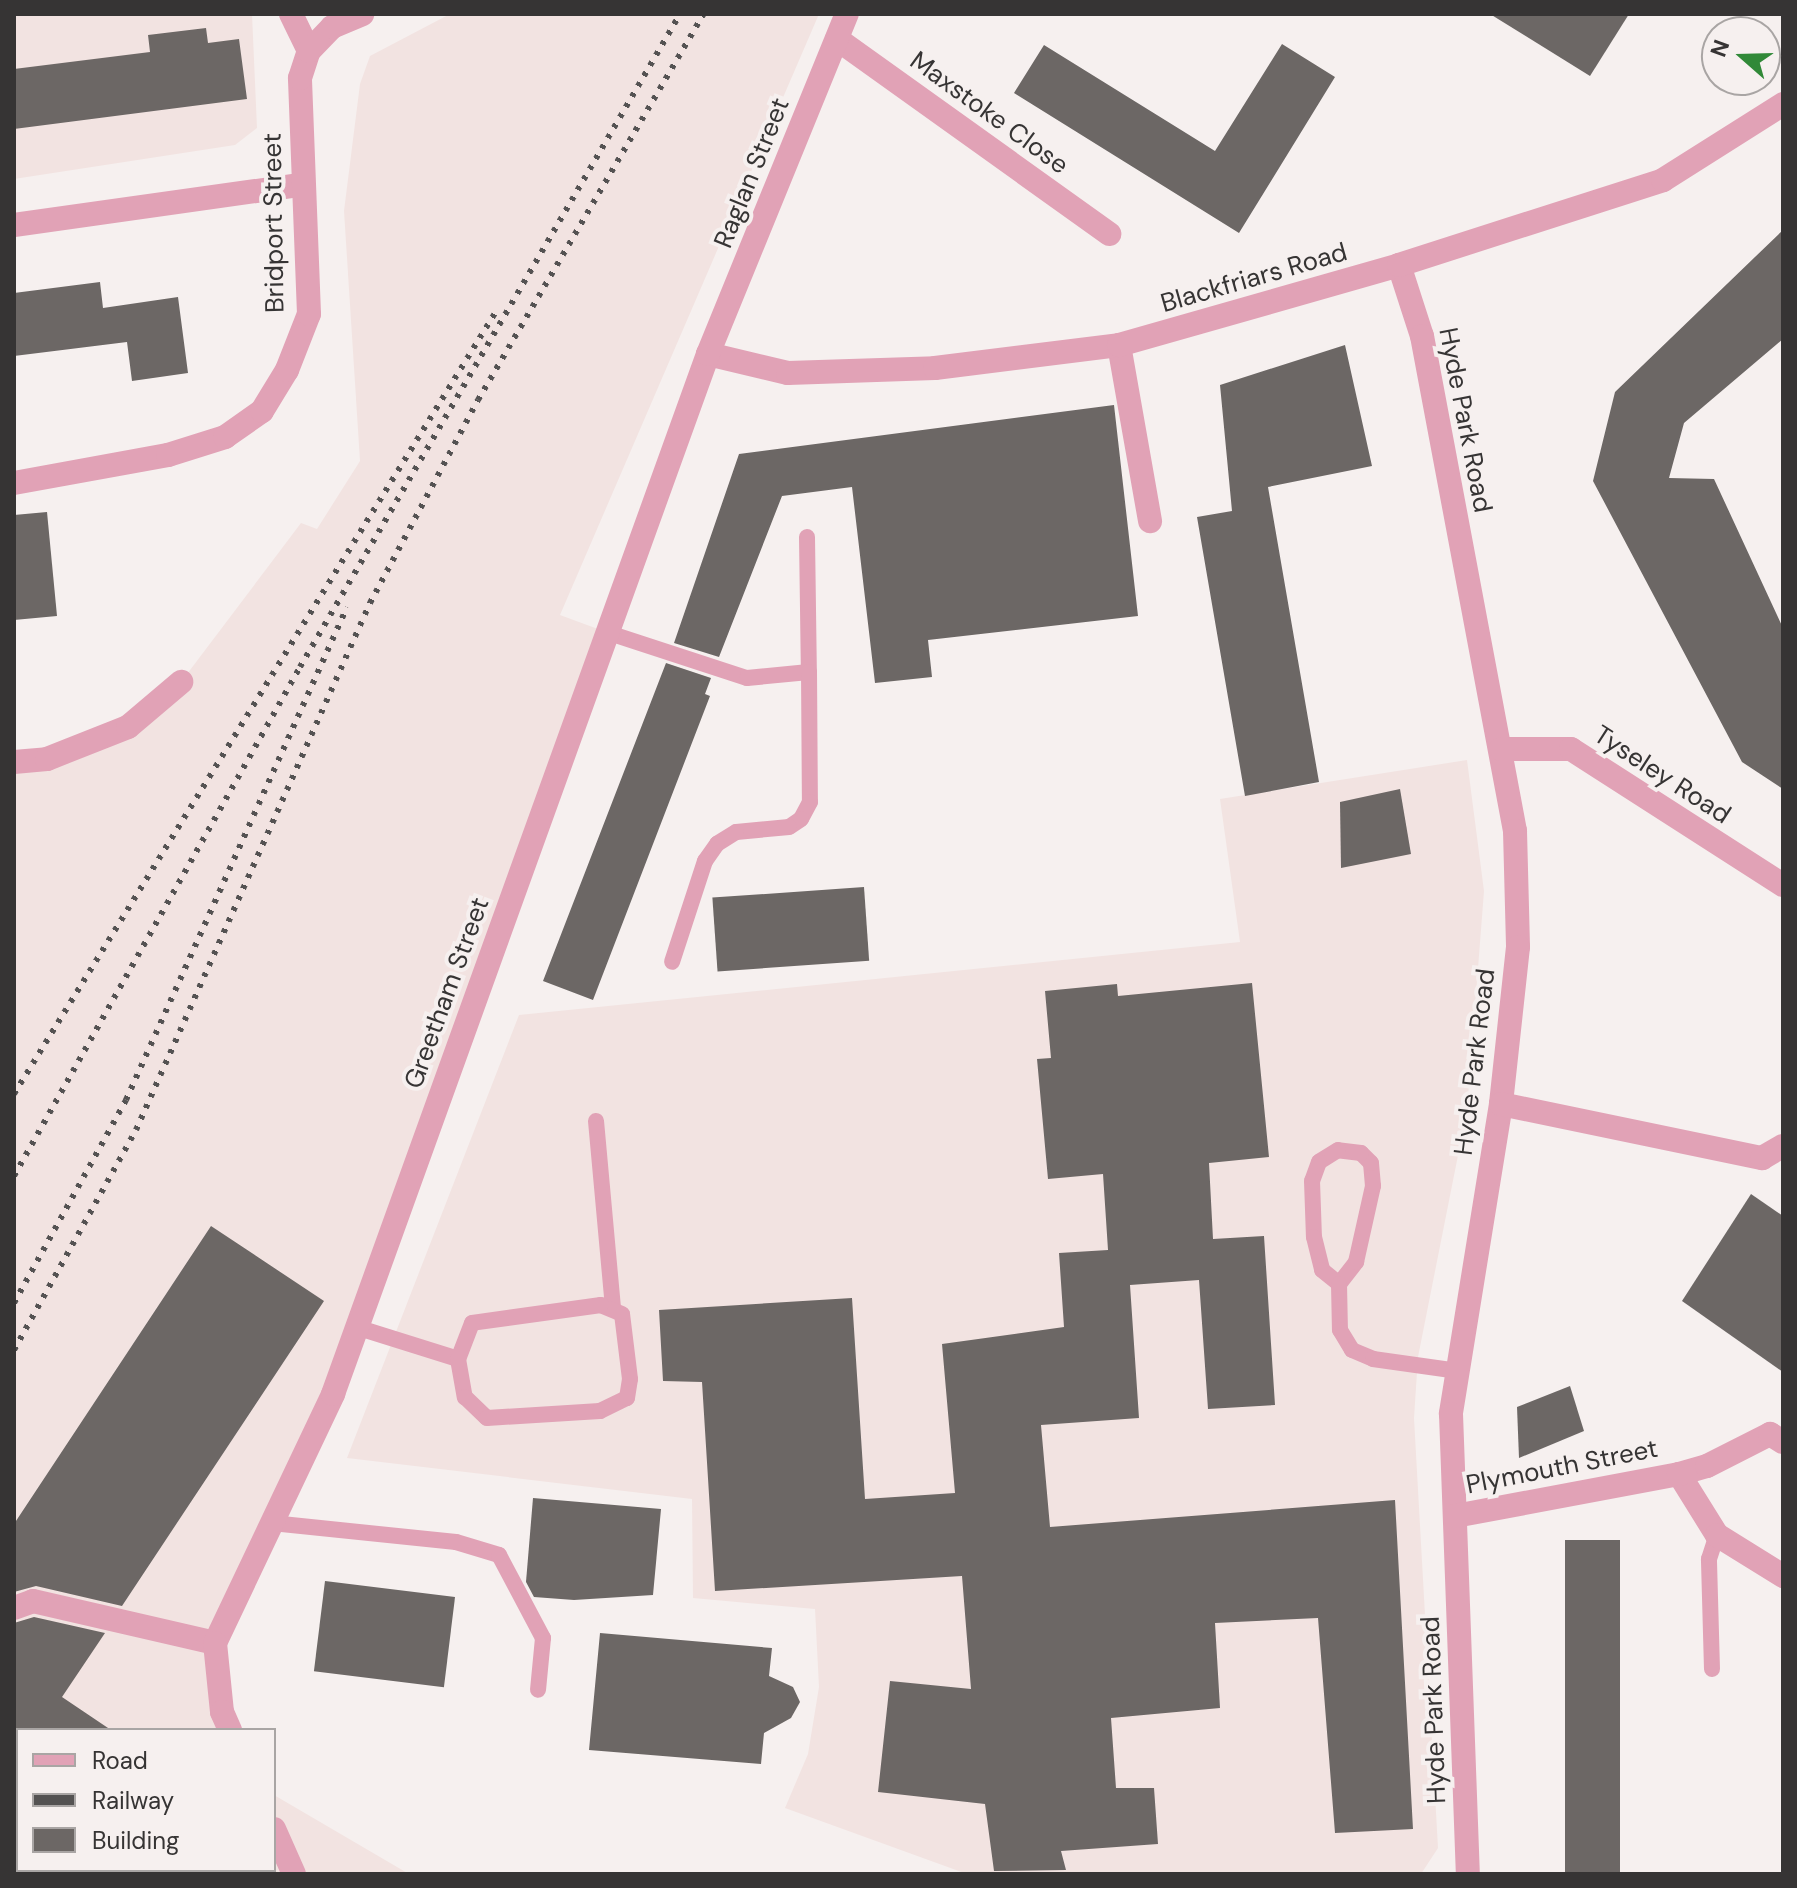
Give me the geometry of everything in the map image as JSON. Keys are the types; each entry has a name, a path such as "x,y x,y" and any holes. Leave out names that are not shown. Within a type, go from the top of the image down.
{"street":[{"path":"291,14 309,51 332,27 362,14"},
{"name":"Raglan Street","path":"708,354 847,14"},
{"name":"Maxstoke Close","path":"837,39 1109,234"},
{"name":"Bridport Street","path":"14,483 168,455 225,437 262,411 287,370 309,314 300,185 300,78 309,51"},
{"name":"Blackfriars Road","path":"708,354 788,373 935,368 1119,345 1399,265 1663,180 1783,104"},
{"path":"14,225 300,185"},
{"name":"Hyde Park Road","path":"1399,265 1422,336 1515,831 1518,947 1501,1104 1451,1414 1468,1874"},
{"path":"1119,345 1150,521"},
{"name":"Greetham Street","path":"215,1643 333,1394 708,354"},
{"path":"14,762 47,759 128,727 181,682"},
{"name":"Tyseley Road","path":"1501,749 1571,749 1783,885"},
{"path":"1501,1104 1762,1158 1783,1146"},
{"name":"Plymouth Street","path":"1455,1516 1679,1474 1707,1466 1770,1434 1783,1442"},
{"name":"Plymouth Street","path":"1679,1474 1717,1535 1783,1576"},
{"path":"14,1608 33,1601 215,1643 222,1712 229,1728"},
{"path":"276,1834 294,1874"}],"lane":[{"path":"672,962 705,861 717,844 736,832 789,827 801,819 810,802 807,537"},
{"path":"606,632 747,678 809,672"},
{"path":"596,1121 613,1308"},
{"path":"1339,1284 1322,1270 1314,1237 1312,1181 1319,1162 1338,1150 1361,1153 1371,1163 1373,1186 1356,1262 1339,1284 1340,1330 1352,1350 1373,1359 1458,1371"},
{"path":"601,1305 622,1314 630,1379 627,1398 618,1407 487,1418 465,1397 458,1359 472,1323 486,1317 601,1305"},
{"path":"356,1327 458,1359"},
{"path":"272,1523 456,1542 499,1555 543,1638 538,1690"},
{"path":"1712,1669 1709,1559 1717,1535"}],"shaded area":[{"path":"14,14 252,14 257,128 235,145 14,179"},
{"path":"450,14 819,14 560,615 606,632 356,1327 215,1642 230,1728 16,1728 16,1872 276,1872 276,1796 409,1874 14,1874 14,763 47,759 181,682 301,523 317,529 360,461 344,211 360,84 370,56"},
{"path":"1467,760 1484,891 1467,1110 1418,1357 1414,1418 1438,1848 1421,1874 967,1874 785,1808 808,1754 819,1687 815,1609 693,1598 692,1499 347,1458 519,1015 1240,942 1220,799"}],"building":[{"path":"1490,14 1629,14 1590,76"},
{"path":"206,28 208,43 239,39 247,99 14,129 14,69 150,52 148,35"},
{"path":"1282,44 1335,77 1239,233 1014,93 1044,45 1215,151"},
{"path":"1783,230 1783,339 1684,423 1669,478 1714,479 1783,628 1783,789 1742,762 1593,481 1615,392"},
{"path":"100,282 103,308 178,297 188,373 132,381 127,342 14,356 14,293"},
{"path":"1345,345 1372,466 1268,487 1319,782 1245,796 1197,517 1232,511 1220,385"},
{"path":"1114,405 1138,616 928,640 932,677 875,683 852,487 782,496 719,657 674,643 739,454"},
{"path":"47,512 57,616 14,620 14,515"},
{"path":"666,663 711,678 705,694 710,696 593,1000 543,981"},
{"path":"1400,789 1411,854 1341,868 1340,802"},
{"path":"864,887 869,961 718,971 712,898"},
{"path":"1252,983 1269,1157 1209,1163 1213,1239 1264,1236 1275,1405 1208,1409 1199,1280 1130,1285 1139,1418 1041,1425 1050,1527 1395,1500 1413,1829 1335,1833 1318,1618 1215,1623 1220,1708 1111,1718 1116,1788 1154,1788 1158,1844 1061,1851 1066,1870 994,1871 985,1804 878,1792 890,1681 971,1689 962,1576 715,1591 702,1382 663,1381 659,1310 852,1298 865,1499 955,1493 942,1344 1064,1327 1059,1253 1108,1250 1103,1174 1048,1179 1037,1059 1051,1058 1045,991 1117,984 1118,996"},
{"path":"1751,1194 1783,1216 1783,1372 1682,1301"},
{"path":"211,1226 324,1301 122,1606 36,1586 14,1592 14,1524"},
{"path":"1570,1386 1584,1431 1519,1458 1517,1407"},
{"path":"533,1498 661,1509 653,1595 574,1600 534,1597 526,1582"},
{"path":"1565,1540 1620,1540 1620,1874 1565,1874"},
{"path":"325,1581 455,1597 444,1687 314,1671"},
{"path":"34,1617 105,1633 62,1697 108,1728 14,1730 14,1623"},
{"path":"600,1633 772,1648 769,1676 793,1687 800,1702 791,1718 764,1733 761,1764 589,1750"}],"railway":[{"path":"14,1176 300,667 680,14"},
{"path":"14,1350 136,1130 370,603 478,400 704,14"},
{"path":"14,1094 495,313"},
{"path":"14,1303 126,1100 347,607"}]}
